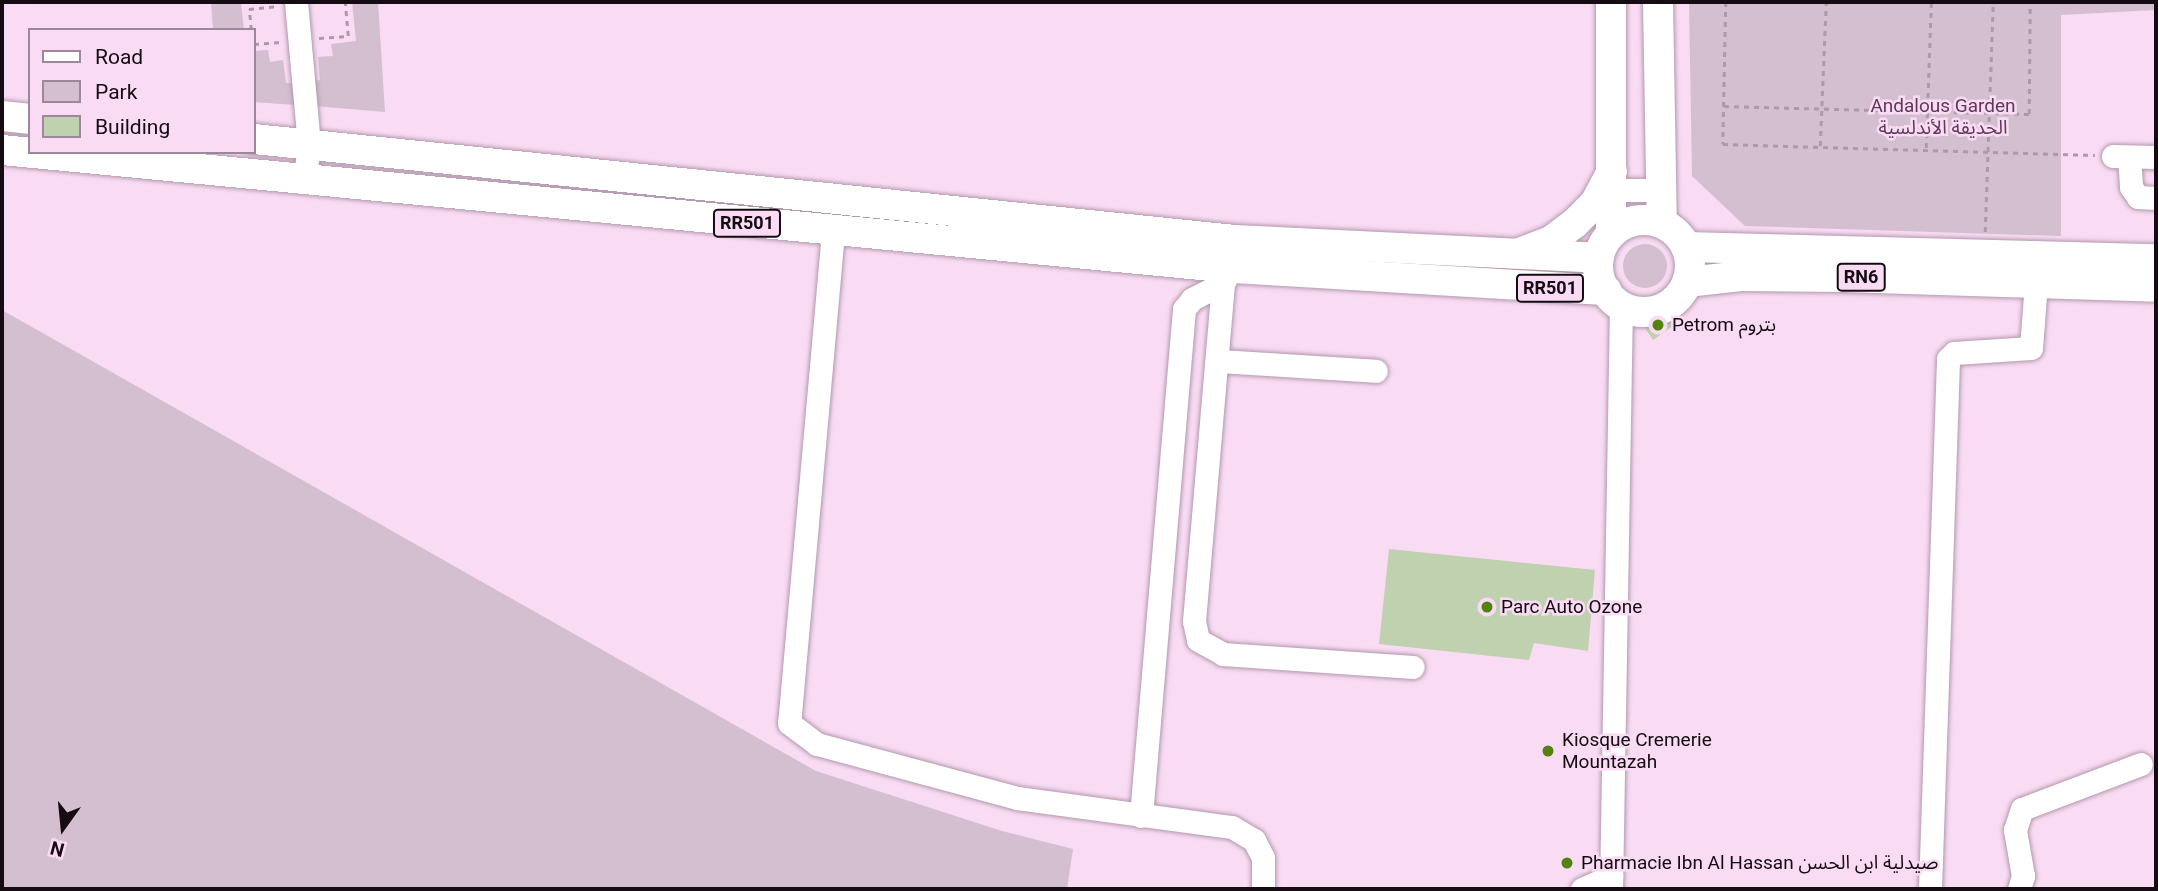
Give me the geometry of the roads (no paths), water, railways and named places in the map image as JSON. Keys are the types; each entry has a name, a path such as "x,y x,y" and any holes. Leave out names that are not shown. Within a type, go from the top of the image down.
{"main road":[{"path":"1605,246 1635,221 1662,223 1686,247 1687,282 1674,300 1654,310 1613,298 1605,246 1614,179 1611,2"},
{"path":"1658,2 1662,223"},
{"path":"2,116 28,119"},
{"name":"RR501","path":"256,139 865,205 1230,264 1558,257 1605,246"},
{"name":"RR501","path":"2,150 28,152"},
{"name":"RR501","path":"45,154 336,181 864,236 1558,289 1613,298"},
{"path":"1510,256 1551,241 1575,223 1614,179"},
{"path":"788,197 790,227"},
{"name":"RN6","path":"1686,247 1741,263 2036,283 2156,287"},
{"name":"RN6","path":"1687,282 1741,263 1984,256 2156,259"}],"street":[{"path":"296,2 309,144 304,178"},
{"path":"336,181 341,148"},
{"path":"2156,158 2121,157 2131,187 2138,197 2156,198"},
{"path":"1614,179 1660,191"},
{"path":"864,236 865,205"},
{"path":"833,232 789,723 817,744 890,766 1017,798 1232,827 1254,840 1263,858 1263,889"},
{"path":"1558,257 1558,289"},
{"path":"1230,264 1194,621 1198,640 1223,654 1413,667"},
{"path":"1141,816 1184,309 1230,264"},
{"path":"1930,889 1948,359 1954,353 2031,348 2036,283"},
{"path":"1582,889 1611,883 1613,298"},
{"path":"1219,361 1376,371"},
{"path":"2019,889 2023,876 2015,830 2022,809 2141,764"}],"place":[{"name":"Petrom بتروم","path":"1658,325"},
{"name":"Parc Auto Ozone","path":"1487,607"},
{"name":"Kiosque Cremerie Mountazah","path":"1548,751"},
{"name":"Pharmacie Ibn Al Hassan صيدلية ابن الحسن","path":"1567,863"}],"park label":[{"name":"Andalous Garden الحديقة الأندلسية","path":"1943,117"}]}
